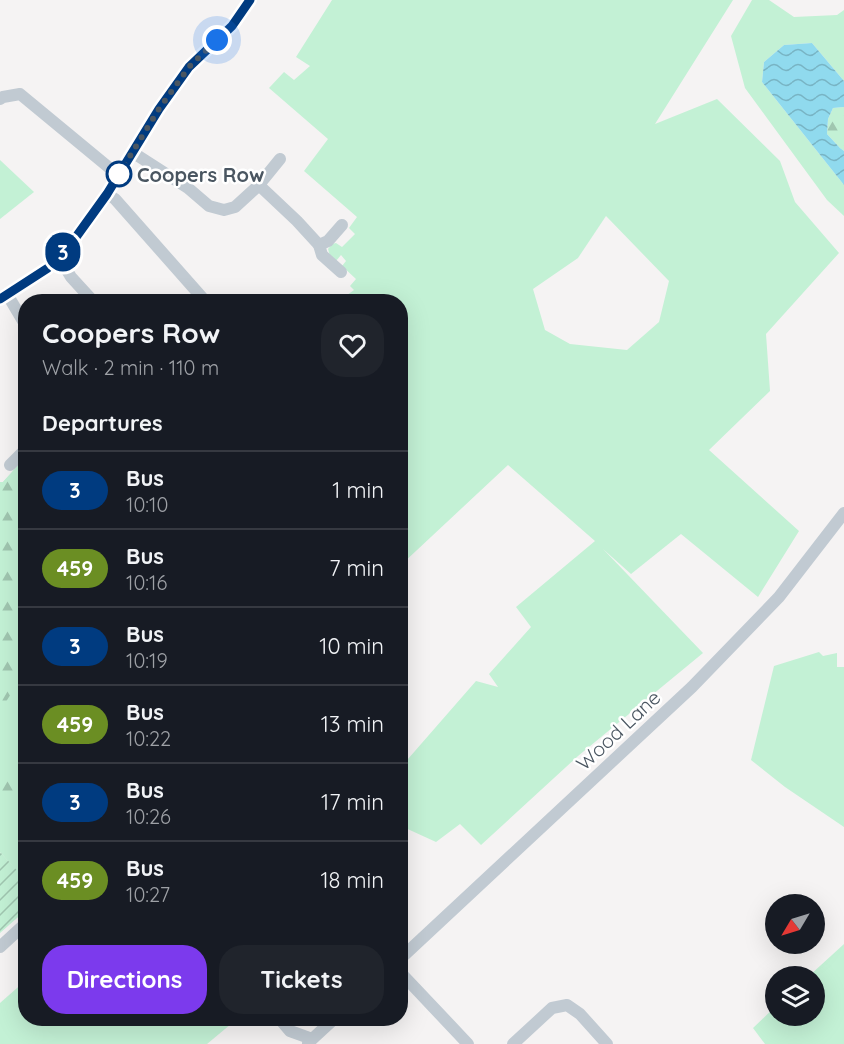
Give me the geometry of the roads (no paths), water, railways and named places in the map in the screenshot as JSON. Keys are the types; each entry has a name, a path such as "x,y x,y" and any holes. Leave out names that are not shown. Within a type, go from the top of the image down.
{"street":[{"path":"18,316 3,296 48,268 71,244 107,194 159,109 189,67 232,26 250,0"},
{"path":"0,99 20,94 118,175"},
{"path":"132,152 188,188 209,206 224,210 235,207 258,186 280,159"},
{"path":"258,186 297,221 319,245 322,255 341,272"},
{"path":"107,194 115,199 199,294"},
{"path":"319,245 328,241 342,225"},
{"path":"59,256 71,277 87,294"},
{"path":"10,465 18,457"},
{"name":"Wood Lane","path":"408,952 692,687 779,597 844,513"},
{"path":"0,947 18,930"},
{"path":"408,980 468,1044"},
{"path":"513,1044 552,1008 567,1005 580,1014 606,1044"},
{"path":"286,1026 290,1031 310,1042 327,1026"}],"water":[{"path":"812,43 844,81 844,107 833,108 828,119 827,134 844,151 844,185 762,82 764,62 784,45"}],"place":[{"name":"Coopers Row","path":"119,174"}]}
